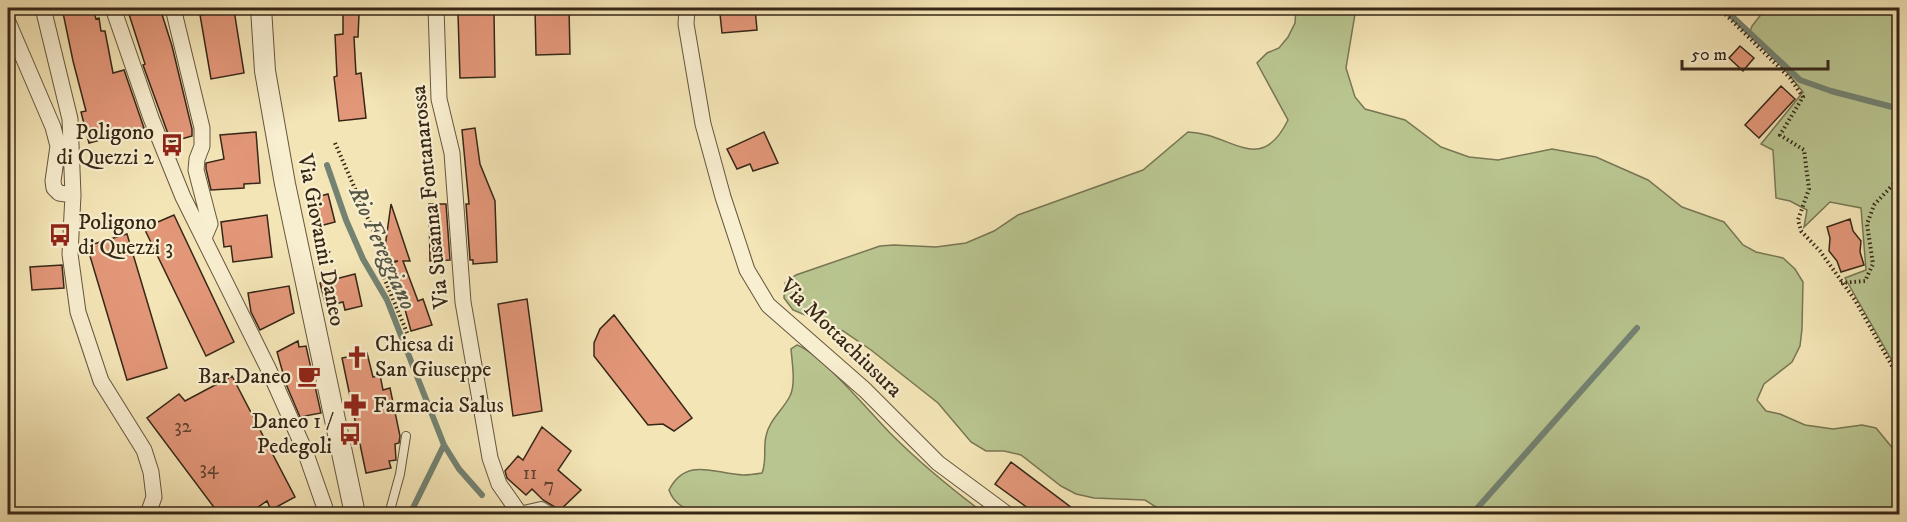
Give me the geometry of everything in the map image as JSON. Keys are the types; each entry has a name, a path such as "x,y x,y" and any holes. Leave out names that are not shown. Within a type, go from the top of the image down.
{"street":[{"path":"43,8 70,119 73,195 70,254 78,312 101,381 144,450 151,472 154,497 148,514"},
{"path":"113,8 151,118 183,197 268,368 305,452 327,514"},
{"path":"172,8 202,128 202,146 196,170 210,224 204,238"},
{"name":"Via Giovanni Daneo","path":"261,8 265,71 285,184 355,514"},
{"name":"Via Susanna Fontanarossa","path":"436,8 439,99 452,153 463,302 492,465 499,484 520,514"},
{"name":"Via Mottachiusura","path":"687,8 686,24 703,124 723,197 747,270 768,305 865,390 938,463 1007,514"},
{"path":"8,22 54,128 58,146 54,188 59,193 73,195"},
{"path":"520,514 541,508 551,514"}],"lane":[{"path":"389,514 400,474 406,436"}],"path":[{"path":"1719,8 1790,78 1803,97 1780,135 1804,150 1809,189 1798,220 1801,231 1820,251 1855,300 1899,380"},
{"path":"335,143 376,237 385,279 408,334"},
{"path":"1841,283 1865,281 1873,264 1867,224 1874,205 1899,177"}],"green space":[{"path":"1296,8 1356,8 1346,68 1355,97 1365,109 1405,120 1441,147 1469,157 1498,160 1552,149 1596,157 1648,180 1682,207 1724,222 1743,245 1756,252 1783,258 1795,269 1803,282 1800,346 1792,362 1764,384 1757,400 1766,411 1780,414 1805,425 1833,429 1862,425 1876,428 1895,451 1899,452 1899,514 1167,514 1145,500 1094,498 1076,494 1061,486 1021,455 1004,451 986,451 971,442 938,403 871,350 843,331 793,310 784,298 785,283 796,275 880,246 936,247 966,243 994,231 1018,215 1143,170 1188,132 1203,134 1244,148 1255,149 1267,146 1277,137 1288,120 1257,63 1267,53 1279,48 1288,37 1295,23"},
{"path":"1766,8 1899,8 1899,373 1845,278 1866,270 1861,208 1830,202 1804,227 1807,210 1790,201 1776,198 1773,150 1761,144 1803,92 1786,71 1749,34 1752,26"},
{"path":"797,345 819,360 846,385 913,455 985,514 697,514 677,502 669,490 684,473 702,469 743,475 762,473 768,430 792,391 791,349"}],"building":[{"path":"62,8 93,8 96,19 99,18 101,31 105,31 113,73 124,70 144,128 89,143 81,112 86,111"},
{"path":"127,8 160,8 172,46 192,136 171,142 143,65 145,64"},
{"path":"535,8 569,8 570,54 536,55"},
{"path":"732,8 755,8 757,30 722,33 720,14 733,14"},
{"path":"234,10 244,73 211,79 200,15"},
{"path":"494,13 495,77 460,78 458,14"},
{"path":"343,14 359,14 358,37 354,37 356,74 361,73 366,118 339,121 334,77 337,76 335,35 343,34"},
{"path":"1740,46 1754,58 1743,71 1729,58"},
{"path":"1781,86 1795,99 1759,138 1745,125"},
{"path":"475,128 480,164 495,201 497,262 473,264 473,260 470,260 466,204 469,204 462,130"},
{"path":"256,132 260,183 244,184 244,188 211,190 206,163 224,159 220,135"},
{"path":"764,132 778,163 753,171 750,164 737,169 727,149"},
{"path":"328,194 335,222 316,227 309,199"},
{"path":"391,204 410,261 403,261 418,301 423,299 432,325 411,331 392,263 398,261 392,261 385,247"},
{"path":"429,204 446,204 450,260 430,261"},
{"path":"174,215 234,342 206,356 144,228"},
{"path":"267,215 272,257 233,262 231,246 224,247 221,222"},
{"path":"1850,219 1853,231 1861,241 1860,252 1864,265 1841,272 1837,261 1829,251 1830,238 1827,227"},
{"path":"127,234 167,368 127,380 87,246"},
{"path":"62,265 64,288 32,290 30,267"},
{"path":"355,274 362,306 345,310 343,302 326,306 320,283"},
{"path":"289,286 294,313 260,330 251,312 248,293"},
{"path":"527,299 542,411 513,416 498,304"},
{"path":"614,315 692,418 674,431 663,424 648,425 594,356 594,343 600,329"},
{"path":"298,341 299,347 306,346 321,413 300,417 286,384 277,352"},
{"path":"367,353 373,377 380,375 383,390 390,388 400,436 399,443 395,444 396,460 389,461 391,468 366,473 342,358"},
{"path":"232,376 295,497 271,510 267,501 248,514 219,514 147,418 179,394 185,401"},
{"path":"542,427 571,451 558,470 581,490 559,511 532,489 526,495 507,478 505,471 518,456 523,460"},
{"path":"1011,462 1080,514 1036,514 995,484"}],"waterway":[{"path":"1723,8 1800,80 1831,91 1900,109"},
{"name":"Rio Fereggiano","path":"327,165 346,220 363,259 387,300 444,445 459,469 482,495"},
{"path":"1472,514 1637,328"},
{"path":"410,514 444,445"}],"place":[{"name":"Poligono di Quezzi 2","path":"172,145"},
{"name":"Poligono di Quezzi 3","path":"60,235"},
{"name":"Chiesa di San Giuseppe","path":"357,357"},
{"name":"Bar Daneo","path":"309,376"},
{"name":"Farmacia Salus","path":"355,405"},
{"name":"Daneo 1 / Pedegoli","path":"350,434"}]}
